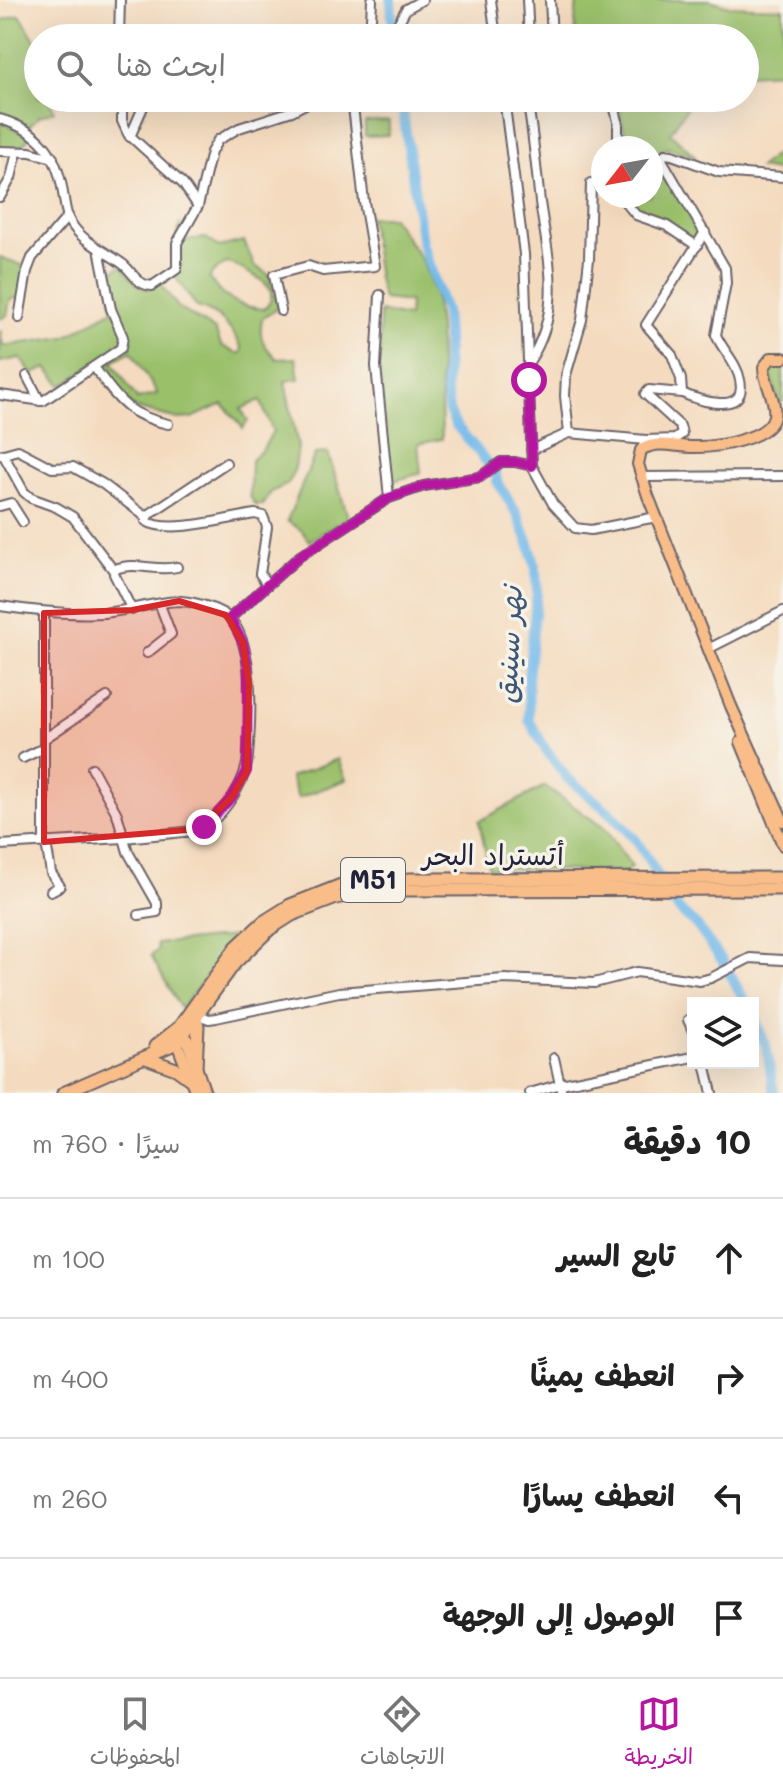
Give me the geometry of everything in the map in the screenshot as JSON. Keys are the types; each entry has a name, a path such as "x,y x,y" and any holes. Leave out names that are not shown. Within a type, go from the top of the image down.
{"highway":[{"name":"أتستراد البحر","path":"178,1035 236,947 263,922 315,893 370,880 631,884"},
{"name":"أتستراد البحر","path":"178,1035 197,1016 235,963 270,929 292,915 336,898 365,892 408,890 782,883"},
{"path":"196,1068 197,1016"},
{"path":"123,1065 146,1058 178,1035"},
{"path":"63,1093 178,1035"},
{"path":"146,1058 164,1063 191,1080"}],"main road":[{"path":"783,358 771,358 764,367 774,414 769,427 763,432 698,447 644,445 637,460 656,517 731,706 783,821"},
{"path":"731,706 736,728 782,841"},
{"path":"178,1035 205,1093"},
{"path":"178,1035 196,1093"}],"street":[{"path":"119,24 120,0"},
{"path":"372,0 374,24"},
{"path":"398,24 406,9 422,0"},
{"path":"491,0 494,24"},
{"path":"527,0 528,24"},
{"path":"550,0 551,24"},
{"path":"122,112 122,121 130,137 183,184 198,206"},
{"path":"130,137 141,112"},
{"path":"0,119 16,124 32,135 54,158 68,216 78,231 127,268 139,283 148,286 155,285 177,269 177,243 198,206 211,152 218,140 239,128 289,112"},
{"path":"281,311 274,275 308,266 323,271 375,266 354,112"},
{"path":"506,112 523,241 532,466 538,482 553,504 575,528 591,530 656,517"},
{"path":"529,112 552,290 546,325 529,363"},
{"path":"616,112 618,136"},
{"path":"0,197 11,178 19,152 32,135"},
{"path":"0,151 54,158"},
{"path":"531,450 569,433 644,445 677,438 682,431 646,392 662,389 717,404 736,398 741,388 737,371 716,335 726,274 722,261 662,163 663,155 679,156 719,172 783,177"},
{"path":"569,433 566,375 582,320 589,259 591,183"},
{"path":"630,208 636,215 667,226 697,246"},
{"path":"19,318 32,258 68,216"},
{"path":"682,393 681,379 672,355 646,325 705,232"},
{"path":"0,395 40,401 55,395 121,348 121,331 111,309 99,248"},
{"path":"380,295 376,366 389,498"},
{"path":"94,367 119,402 134,413 168,424"},
{"path":"27,376 40,401"},
{"path":"132,610 114,571 73,517 24,492 1,454 18,450 52,468 73,467 111,490 146,517 151,525 263,516 267,527 260,574 267,584"},
{"path":"230,618 300,556 389,498 424,486 480,477 497,463 508,461 532,466"},
{"path":"146,517 226,463"},
{"path":"641,477 783,476"},
{"path":"0,506 11,503 23,522"},
{"path":"114,571 136,565 177,567"},
{"path":"0,606 44,613 132,610 186,602 220,612 230,618 243,643 248,666 249,741 245,777 232,797 204,827 194,831 124,838 0,845"},
{"path":"147,653 171,634 160,605"},
{"path":"710,648 783,611"},
{"path":"44,613 45,842 51,873 60,886 51,891"},
{"path":"23,758 107,697"},
{"path":"92,768 117,814 134,865 157,903 157,912 139,915"},
{"path":"197,1016 216,1018 312,996 404,986 504,979 594,983 637,972 692,981 706,980 754,958 783,960"},
{"path":"554,1058 562,1089"},
{"path":"530,1093 562,1089 687,1058"},
{"path":"706,1069 712,1093"}],"highlighted area":[{"path":"179,601 226,615 243,643 249,684 247,771 232,797 199,829 44,842 44,613 132,610"}],"green space":[{"path":"577,0 710,0 729,6 783,8 783,72 759,73 759,24 575,23"},
{"path":"20,15 25,24 24,112 51,112 39,116 28,127 0,116 0,58 3,56 0,51 0,21"},
{"path":"620,112 684,112 670,133 696,157 668,148 663,151 663,136 625,136"},
{"path":"0,121 29,135 25,143 18,147 0,148"},
{"path":"389,121 389,135 365,136 365,122"},
{"path":"783,148 783,172 759,168"},
{"path":"663,169 702,232 694,241 665,219 638,208 663,208"},
{"path":"369,217 392,217 423,262 435,296 439,327 442,439 418,444 421,473 390,482 379,370 380,312 408,317 410,302 383,299"},
{"path":"180,225 184,240 206,238 219,247 244,241 254,265 269,275 278,307 262,319 261,336 277,359 296,358 299,379 285,381 298,447 295,468 288,484 271,492 263,505 255,505 250,496 251,460 263,449 273,431 260,400 241,409 248,421 243,428 223,404 192,418 178,419 135,408 120,395 96,363 62,386 47,368 33,374 20,358 0,362 0,330 3,346 65,337 113,310 108,273 122,265 136,284 148,289 174,274 174,245","holes":["226,263 237,266 266,284 271,298 264,309 233,301 215,286 210,279 211,274","174,275 197,307 212,313 229,328 242,348 241,353 237,354 221,345 215,330 179,308 161,285","131,351 157,394 137,399 112,361"]},
{"path":"0,257 30,268 21,297 10,300 7,315 0,319"},
{"path":"771,361 783,361 783,402 780,403 769,371"},
{"path":"328,453 348,517 309,541 301,530 287,521 315,454"},
{"path":"338,759 346,780 298,798 290,777"},
{"path":"545,786 604,828 632,867 626,872 489,868 479,821"},
{"path":"236,936 181,1009 151,956 158,950 157,944"}],"waterway":[{"name":"نهر سينيق","path":"391,0 392,24"},
{"name":"نهر سينيق","path":"403,112 422,243 445,311 449,411 455,424 496,473 497,481 517,514 536,569 537,593 528,678 529,720 567,778 609,812 637,841 678,909 697,926 722,960 743,997"},
{"name":"نهر سينيق","path":"759,1029 766,1045 774,1093"}],"route":[{"path":"204,827 232,797 247,771 248,666 243,643 230,618 300,556 389,498 424,486 480,477 501,462 532,466 529,380"}]}
